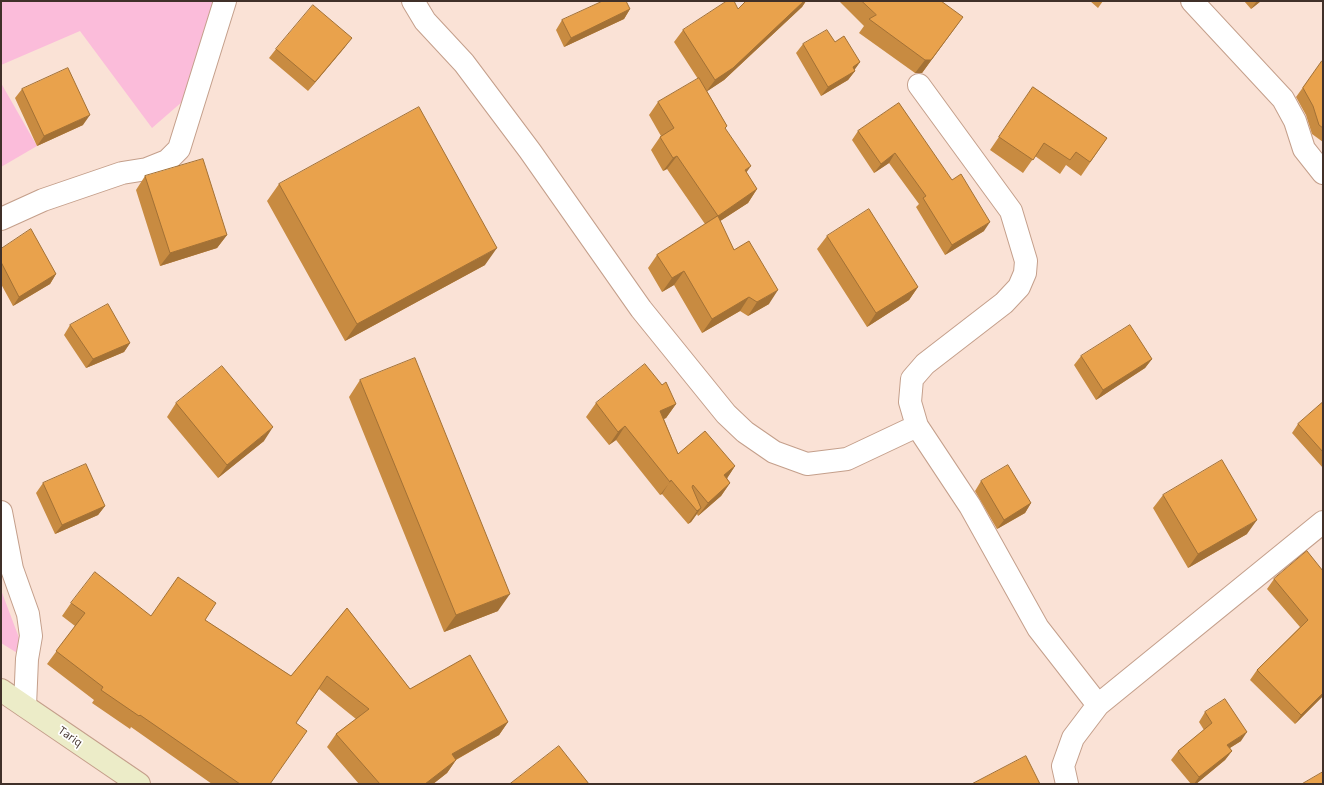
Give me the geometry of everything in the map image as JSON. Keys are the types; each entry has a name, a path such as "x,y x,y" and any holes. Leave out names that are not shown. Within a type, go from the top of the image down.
{"main road":[{"name":"Tariq","path":"1,690 139,784"}],"street":[{"path":"1,220 43,200 122,173 147,170 167,161 179,148 225,1"},
{"path":"413,1 425,21 464,63 530,150 641,309 726,414 745,432 774,452 806,464 847,459 918,426"},
{"path":"1192,1 1282,99 1295,121 1304,149 1323,173"},
{"path":"919,85 1011,211 1026,261 1025,273 1019,287 1004,303 925,364 912,380 910,402 918,426 970,506 1038,628 1098,705"},
{"path":"1,512 12,570 28,614 31,636 26,659 25,706"},
{"path":"1067,784 1063,766 1073,738 1098,705 1323,522"}],"shaded area":[{"path":"1,1 218,1 198,88 152,128 80,31 1,65"},
{"path":"1,83 37,146 1,167"},
{"path":"1,590 27,659 1,643"}],"building":[{"path":"603,1 626,1 630,9 571,38 562,20"},
{"path":"727,1 734,1 738,9 746,1 804,1 733,68 715,80 683,30"},
{"path":"862,1 941,1 963,17 931,60 925,60 869,19 876,15"},
{"path":"313,5 352,38 315,82 276,49"},
{"path":"827,30 835,42 844,36 860,62 853,67 855,71 828,87 803,44"},
{"path":"1322,61 1323,128 1319,125 1313,106 1303,88"},
{"path":"68,68 90,115 44,136 22,89"},
{"path":"699,78 727,126 725,128 751,166 745,170 757,189 718,216 677,156 673,158 660,137 674,128 658,102"},
{"path":"1033,87 1107,138 1090,162 1076,152 1070,160 1044,143 1033,160 999,137"},
{"path":"899,103 952,180 961,174 990,222 952,245 923,198 926,196 895,153 881,164 858,131"},
{"path":"419,107 497,248 357,324 279,184"},
{"path":"203,159 227,235 170,253 145,176"},
{"path":"869,209 918,287 876,313 827,236"},
{"path":"718,216 734,250 749,241 778,290 757,302 749,297 712,319 684,271 672,278 657,255"},
{"path":"31,229 56,274 19,297 1,262 1,249"},
{"path":"108,304 130,343 93,359 70,325"},
{"path":"1130,325 1152,359 1103,390 1081,356"},
{"path":"415,358 510,594 456,615 360,380"},
{"path":"645,364 662,385 666,382 676,404 660,411 678,454 705,431 735,466 724,475 730,483 708,503 693,485 692,487 701,508 697,511 671,480 670,482 625,426 618,432 596,403"},
{"path":"222,366 273,427 227,465 176,403"},
{"path":"1323,402 1323,452 1298,424"},
{"path":"1222,460 1257,520 1198,554 1163,495"},
{"path":"86,464 105,506 62,525 43,483"},
{"path":"1008,465 1031,503 1004,520 981,481"},
{"path":"1307,551 1323,571 1323,693 1301,715 1257,670 1308,620 1274,579"},
{"path":"95,572 151,616 178,577 216,603 205,620 291,676 347,608 410,689 470,655 508,722 452,754 456,760 425,784 380,784 336,734 369,709 327,676 296,723 307,731 270,784 240,784 101,690 103,687 56,651 85,613 71,603"},
{"path":"1225,699 1247,732 1227,745 1232,751 1199,777 1178,751 1212,723 1205,712"},
{"path":"559,746 589,784 510,784"},
{"path":"1026,756 1040,784 972,784"},
{"path":"1323,772 1323,784 1302,784"}]}
